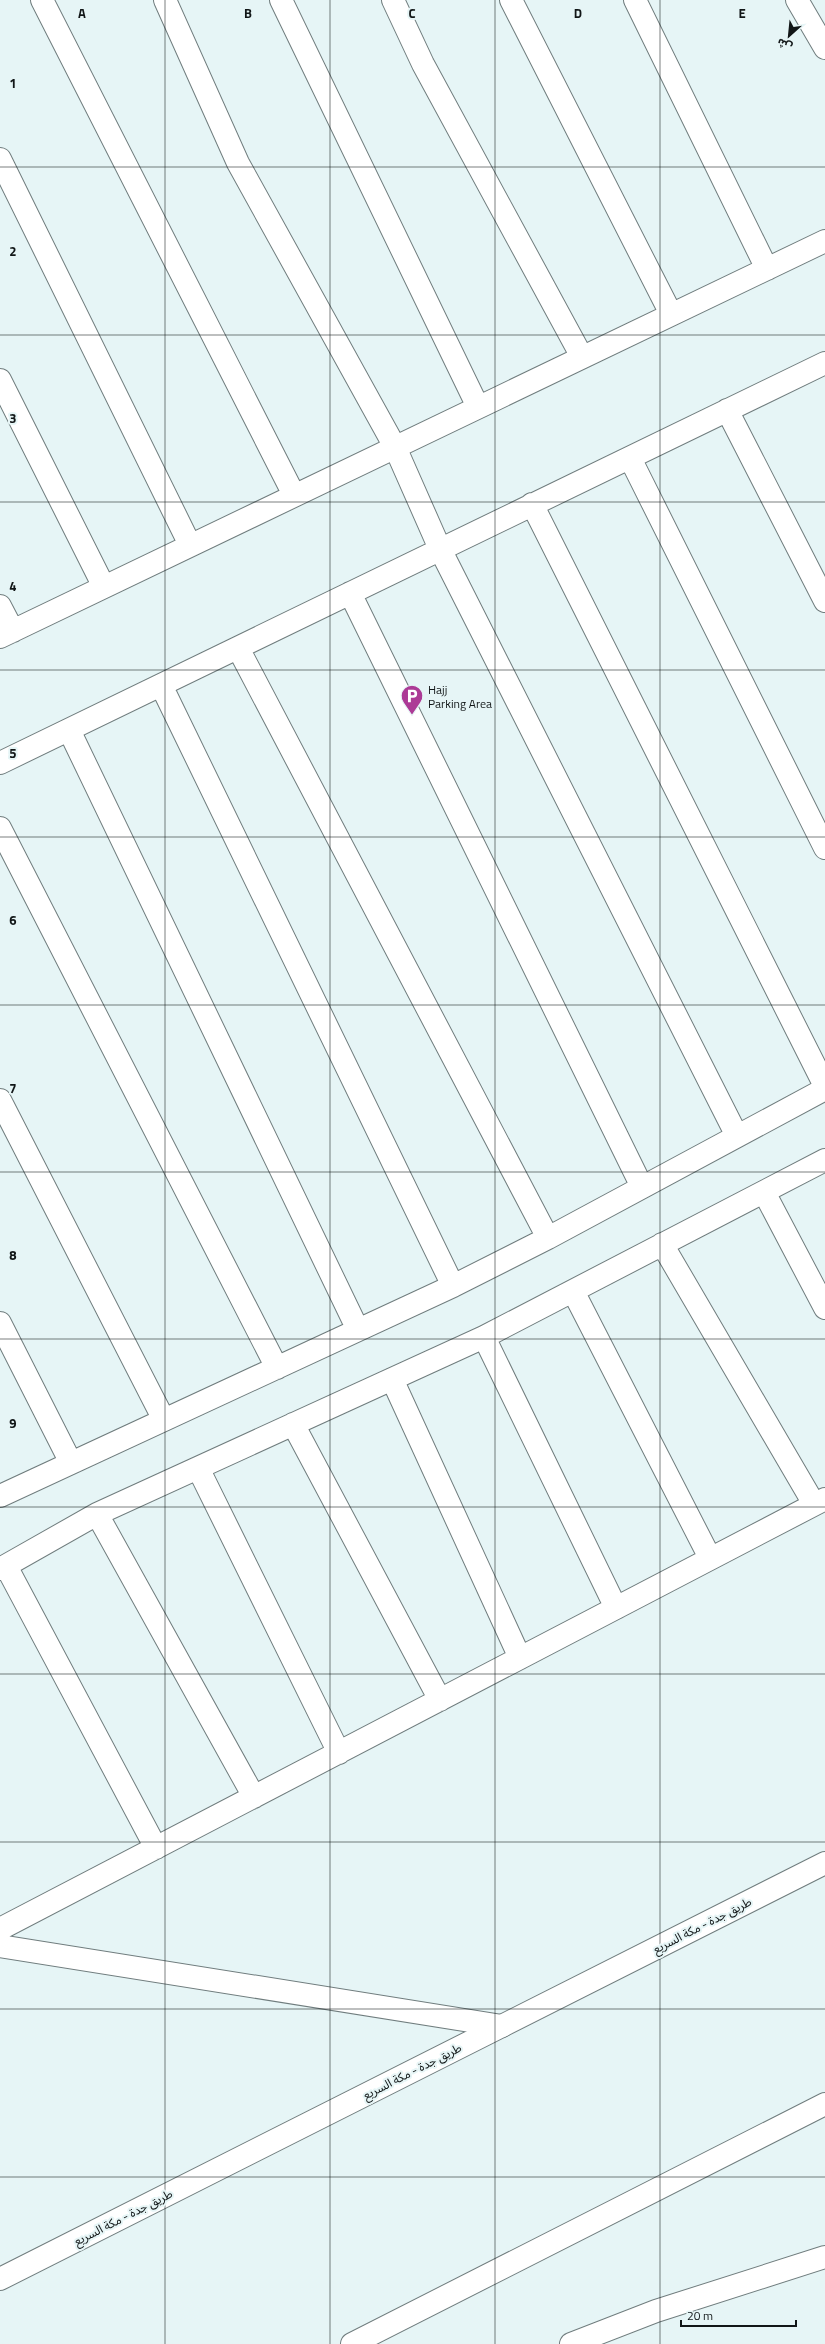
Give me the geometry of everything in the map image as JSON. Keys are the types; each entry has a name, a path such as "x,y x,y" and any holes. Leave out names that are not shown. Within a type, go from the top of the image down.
{"main road":[{"path":"42,0 294,495"},
{"path":"165,0 238,162 395,447 440,550 737,1136"},
{"path":"281,0 478,407"},
{"path":"394,0 423,64 582,357"},
{"path":"511,0 671,314"},
{"path":"635,0 767,268"},
{"path":"797,0 825,48"},
{"path":"0,158 190,545"},
{"path":"0,606 7,634 825,241"},
{"path":"0,763 825,363"},
{"path":"0,380 104,587"},
{"path":"727,410 825,601"},
{"path":"630,458 825,848"},
{"path":"0,1496 453,1286 642,1188 825,1087 532,504"},
{"path":"350,593 642,1188"},
{"path":"238,648 548,1238"},
{"path":"161,685 453,1286"},
{"path":"69,730 358,1330"},
{"path":"0,828 277,1368"},
{"path":"0,1100 164,1420"},
{"path":"156,1848 3,1567 97,1514 484,1337 825,1160"},
{"path":"764,1192 825,1308"},
{"path":"0,1929 820,1501 662,1244"},
{"path":"573,1290 710,1558"},
{"path":"0,1323 71,1463"},
{"path":"484,1337 616,1608"},
{"path":"392,1379 520,1658"},
{"path":"293,1424 440,1700"},
{"path":"198,1468 339,1753"},
{"path":"97,1514 254,1797"},
{"name":"طريق جدة - مكة السريع","path":"0,2279 825,1863"},
{"path":"0,1946 502,2026"},
{"path":"352,2344 825,2104"},
{"path":"571,2344 656,2311 825,2257"}],"place":[{"name":"Hajj Parking Area","path":"412,716"}]}
